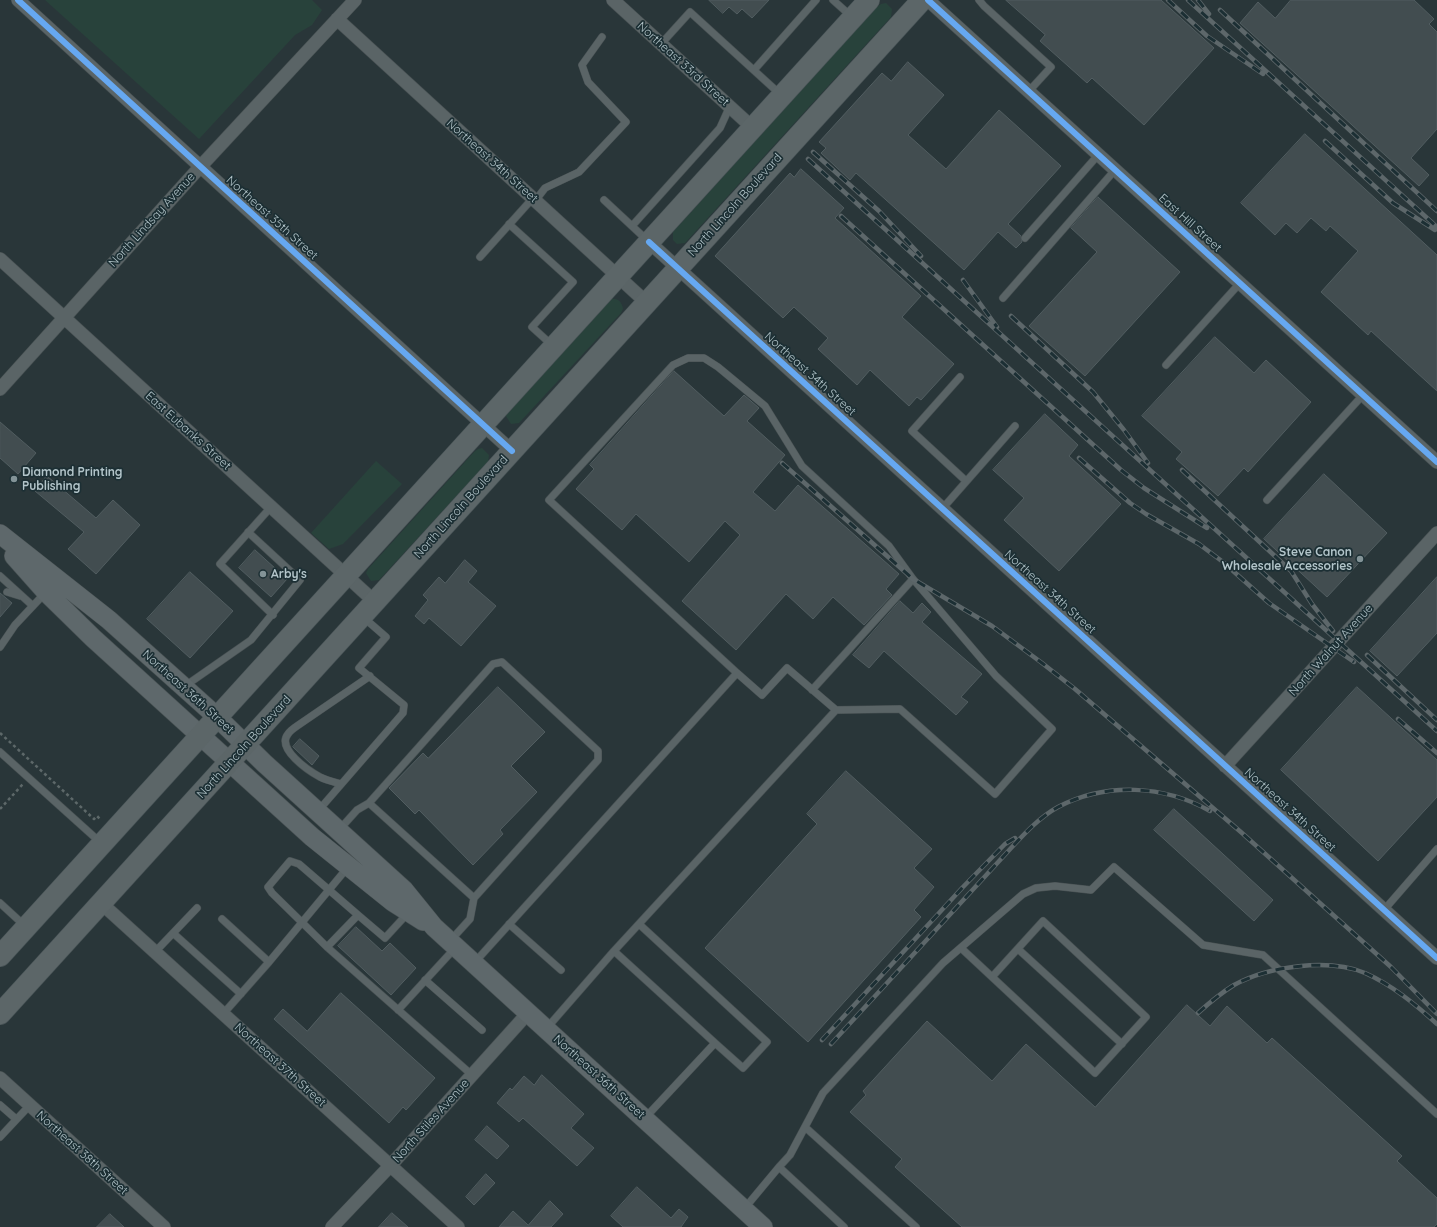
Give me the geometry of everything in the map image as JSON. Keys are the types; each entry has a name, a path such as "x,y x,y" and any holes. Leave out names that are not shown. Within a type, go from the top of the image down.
{"main road":[{"path":"0,956 216,716 346,576 869,0"},
{"name":"North Lincoln Boulevard","path":"0,1014 231,762 922,0"},
{"name":"Northeast 36th Street","path":"0,534 108,620 216,716 404,890 434,927 763,1227"},
{"name":"Northeast 36th Street","path":"0,540 46,592 93,638 312,837 393,902 434,927"}],"street":[{"name":"Northeast 35th Street","path":"18,0 512,451"},
{"name":"North Lindsay Avenue","path":"0,390 200,167 355,0"},
{"name":"East Hill Street","path":"928,0 1437,462"},
{"name":"Northeast 33rd Street","path":"615,1 753,128"},
{"name":"Northeast 34th Street","path":"337,19 647,303"},
{"name":"Northeast 34th Street","path":"649,242 1437,958"},
{"name":"East Eubanks Street","path":"0,259 346,576 369,609"},
{"name":"North Walnut Avenue","path":"1225,766 1437,533"},
{"name":"Northeast 37th Street","path":"101,903 458,1227"},
{"name":"North Stiles Avenue","path":"332,1227 390,1166 528,1013"},
{"name":"Northeast 38th Street","path":"0,1079 164,1227"}],"lane":[{"path":"754,70 816,0"},
{"path":"833,0 853,18"},
{"path":"979,0 1051,67 1029,91"},
{"path":"661,44 690,12 782,96"},
{"path":"480,257 509,224 545,188 579,172 626,122 588,82 582,65 602,37"},
{"path":"632,226 720,128 730,106"},
{"path":"1025,238 1099,154"},
{"path":"1002,298 1115,170"},
{"path":"604,200 649,242"},
{"path":"509,224 573,282 532,327 554,347"},
{"path":"1166,365 1240,283"},
{"path":"688,358 704,358 718,367 765,406 802,466 888,546 913,579 996,676 1052,729 995,794 900,709 836,710 787,668 762,695 737,673 549,500 673,365 688,358"},
{"path":"960,377 912,431 966,481"},
{"path":"1267,500 1364,395"},
{"path":"942,509 1015,426"},
{"path":"271,507 220,564 273,614"},
{"path":"183,687 251,640 300,580 248,532"},
{"path":"0,576 33,606"},
{"path":"812,690 913,579"},
{"path":"7,592 23,597"},
{"path":"0,647 15,625 46,592"},
{"path":"318,811 403,713 404,705 359,668 386,637 369,609"},
{"path":"339,830 357,810 369,803 493,664 502,662 598,751 598,760 474,898 470,919 425,980 398,1010"},
{"path":"474,964 737,673"},
{"path":"341,784 320,777 305,767 290,753 285,746 287,734 370,676"},
{"path":"546,1029 614,951 836,710"},
{"path":"0,752 102,843"},
{"path":"369,803 474,898"},
{"path":"1384,910 1437,849"},
{"path":"409,912 385,938 299,864 290,861 268,887 272,893 327,947 472,1075"},
{"path":"223,1014 269,962 348,867"},
{"path":"744,1210 790,1155 823,1093 943,963 1024,894 1044,886 1091,890 1114,867 1203,945 1263,955 1437,1114"},
{"path":"0,903 26,927"},
{"path":"155,952 196,908"},
{"path":"327,947 358,915"},
{"path":"222,919 269,962"},
{"path":"961,948 992,977 1095,1073 1146,1016 1043,921 992,977"},
{"path":"509,924 561,970"},
{"path":"614,951 743,1068 767,1042 639,924"},
{"path":"173,933 241,994"},
{"path":"1018,949 1122,1044"},
{"path":"425,980 482,1030"},
{"path":"644,1119 715,1043"},
{"path":"0,1105 16,1119"},
{"path":"0,1137 30,1105"},
{"path":"805,1127 916,1227"},
{"path":"779,1167 844,1227"}],"path":[{"path":"0,733 94,819 97,816 100,819"},
{"path":"0,809 38,767"}],"green space":[{"path":"45,0 312,0 322,10 312,25 295,35 199,139"},
{"path":"886,3 892,9 891,17 685,243 677,244 673,240 673,232 877,7"},
{"path":"611,299 616,299 621,302 623,309 621,313 519,423 511,424 506,416 508,412"},
{"path":"482,448 489,455 488,462 379,580 371,581 366,573 368,569 474,452"},
{"path":"376,461 402,484 343,544 329,549 311,533"}],"building":[{"path":"709,0 769,0 752,18 742,9 737,14 729,7 723,13"},
{"path":"1006,0 1161,0 1214,48 1144,125 1092,78 1087,83 1040,41 1045,35"},
{"path":"1291,0 1414,0 1434,19 1429,24 1437,32 1437,129 1411,158 1429,175 1419,186 1240,23 1258,2 1275,18"},
{"path":"908,62 944,95 908,135 946,169 999,110 1061,166 1008,224 1021,236 1022,242 1016,248 998,232 964,270 856,173 850,180 821,153 826,148 819,142 882,73 891,81"},
{"path":"1305,134 1437,255 1437,391 1371,331 1368,335 1321,292 1358,251 1330,226 1326,231 1311,218 1297,233 1286,223 1275,235 1241,203"},
{"path":"801,169 844,208 835,218 921,296 902,317 954,364 921,400 917,397 909,406 870,370 857,385 818,349 828,338 794,307 783,318 715,256 790,173 794,177"},
{"path":"1098,197 1180,272 1085,376 1029,326 1097,252 1071,228"},
{"path":"1215,337 1254,373 1266,360 1311,402 1248,472 1244,468 1218,496 1176,459 1182,452 1142,416"},
{"path":"674,371 724,416 744,395 759,408 747,421 785,455 753,492 775,511 798,485 899,574 886,589 892,595 864,625 833,597 813,619 786,594 736,650 682,601 740,535 725,521 689,562 636,514 622,530 576,489 594,469 590,465"},
{"path":"1045,414 1078,445 1069,456 1121,504 1059,571 1004,520 1024,498 993,470"},
{"path":"0,422 36,453 18,474 0,458"},
{"path":"1324,474 1387,533 1327,597 1264,539"},
{"path":"47,476 96,518 113,500 140,525 96,574 68,549 84,532 35,491"},
{"name":"Arby's","path":"255,550 287,579 271,597 239,568"},
{"path":"465,560 477,571 468,582 496,606 461,646 429,618 424,624 415,616 428,600 423,595 439,577 445,583"},
{"path":"190,572 233,611 190,658 147,619"},
{"path":"1437,577 1437,633 1397,676 1370,651"},
{"path":"0,593 12,603 0,617"},
{"path":"900,601 913,613 922,603 931,612 922,622 982,674 961,697 968,702 956,715 884,651 869,668 853,655"},
{"path":"498,687 545,732 511,766 537,792 500,830 503,834 473,865 419,810 415,814 389,788 423,753 428,758"},
{"path":"1357,687 1437,760 1437,797 1378,861 1281,770"},
{"path":"300,739 319,756 312,765 293,747"},
{"path":"846,771 932,849 914,868 934,887 914,910 921,917 808,1042 705,948 817,824 807,814"},
{"path":"1174,809 1273,900 1254,921 1154,830"},
{"path":"356,927 382,951 390,943 416,968 391,995 338,946"},
{"path":"341,993 435,1078 406,1110 403,1107 389,1123 274,1019 283,1009 307,1031"},
{"path":"1187,1005 1210,1026 1227,1006 1267,1043 1272,1038 1402,1156 1397,1161 1437,1198 1437,1224 1434,1227 962,1227 895,1167 902,1159 850,1112 866,1095 863,1091 927,1021 992,1081 1026,1044 1095,1107"},
{"path":"542,1075 584,1114 571,1128 594,1148 577,1166 523,1118 519,1122 497,1103 510,1088 512,1090 524,1076 534,1085"},
{"path":"487,1126 509,1146 497,1159 475,1140"},
{"path":"486,1174 495,1183 474,1205 466,1197"},
{"path":"637,1187 671,1218 679,1209 688,1217 681,1227 623,1227 611,1216"},
{"path":"550,1201 563,1214 551,1227 499,1227 513,1211 528,1225"},
{"path":"392,1213 408,1227 379,1227"},
{"path":"110,1214 124,1227 97,1227"}],"railway":[{"path":"1168,0 1207,36 1263,74"},
{"path":"1188,0 1437,227"},
{"path":"1198,0 1209,14"},
{"path":"1220,10 1437,211"},
{"path":"1325,141 1393,203 1435,230"},
{"path":"813,152 879,211 921,256"},
{"path":"808,159 1437,731"},
{"path":"841,216 1121,470 1144,488 1207,528"},
{"path":"963,280 997,327"},
{"path":"1011,316 1093,392 1124,430 1148,463"},
{"path":"1079,458 1130,503 1146,514 1199,544 1223,562 1269,603 1354,662"},
{"path":"782,463 913,579 992,626 1075,689 1242,833 1391,967 1437,1014"},
{"path":"1182,470 1291,571 1312,604 1333,631"},
{"path":"1367,655 1437,720"},
{"path":"1398,719 1437,753"},
{"path":"831,1044 1017,841 1051,811 1076,799 1096,793 1115,790 1135,790 1174,796 1192,802 1210,811"},
{"path":"822,1040 963,887 1005,844 1015,838"},
{"path":"1198,1013 1224,991 1248,978 1281,969 1317,965 1350,968 1365,973 1394,989 1412,1002 1437,1024"}],"cycle path":[{"path":"18,0 512,451"},
{"path":"928,0 1437,462"},
{"path":"649,242 1437,958"}],"place":[{"name":"Diamond Printing Publishing","path":"14,479"},
{"name":"Steve Canon Wholesale Accessories","path":"1360,559"},
{"name":"Arby's","path":"263,574"}]}
